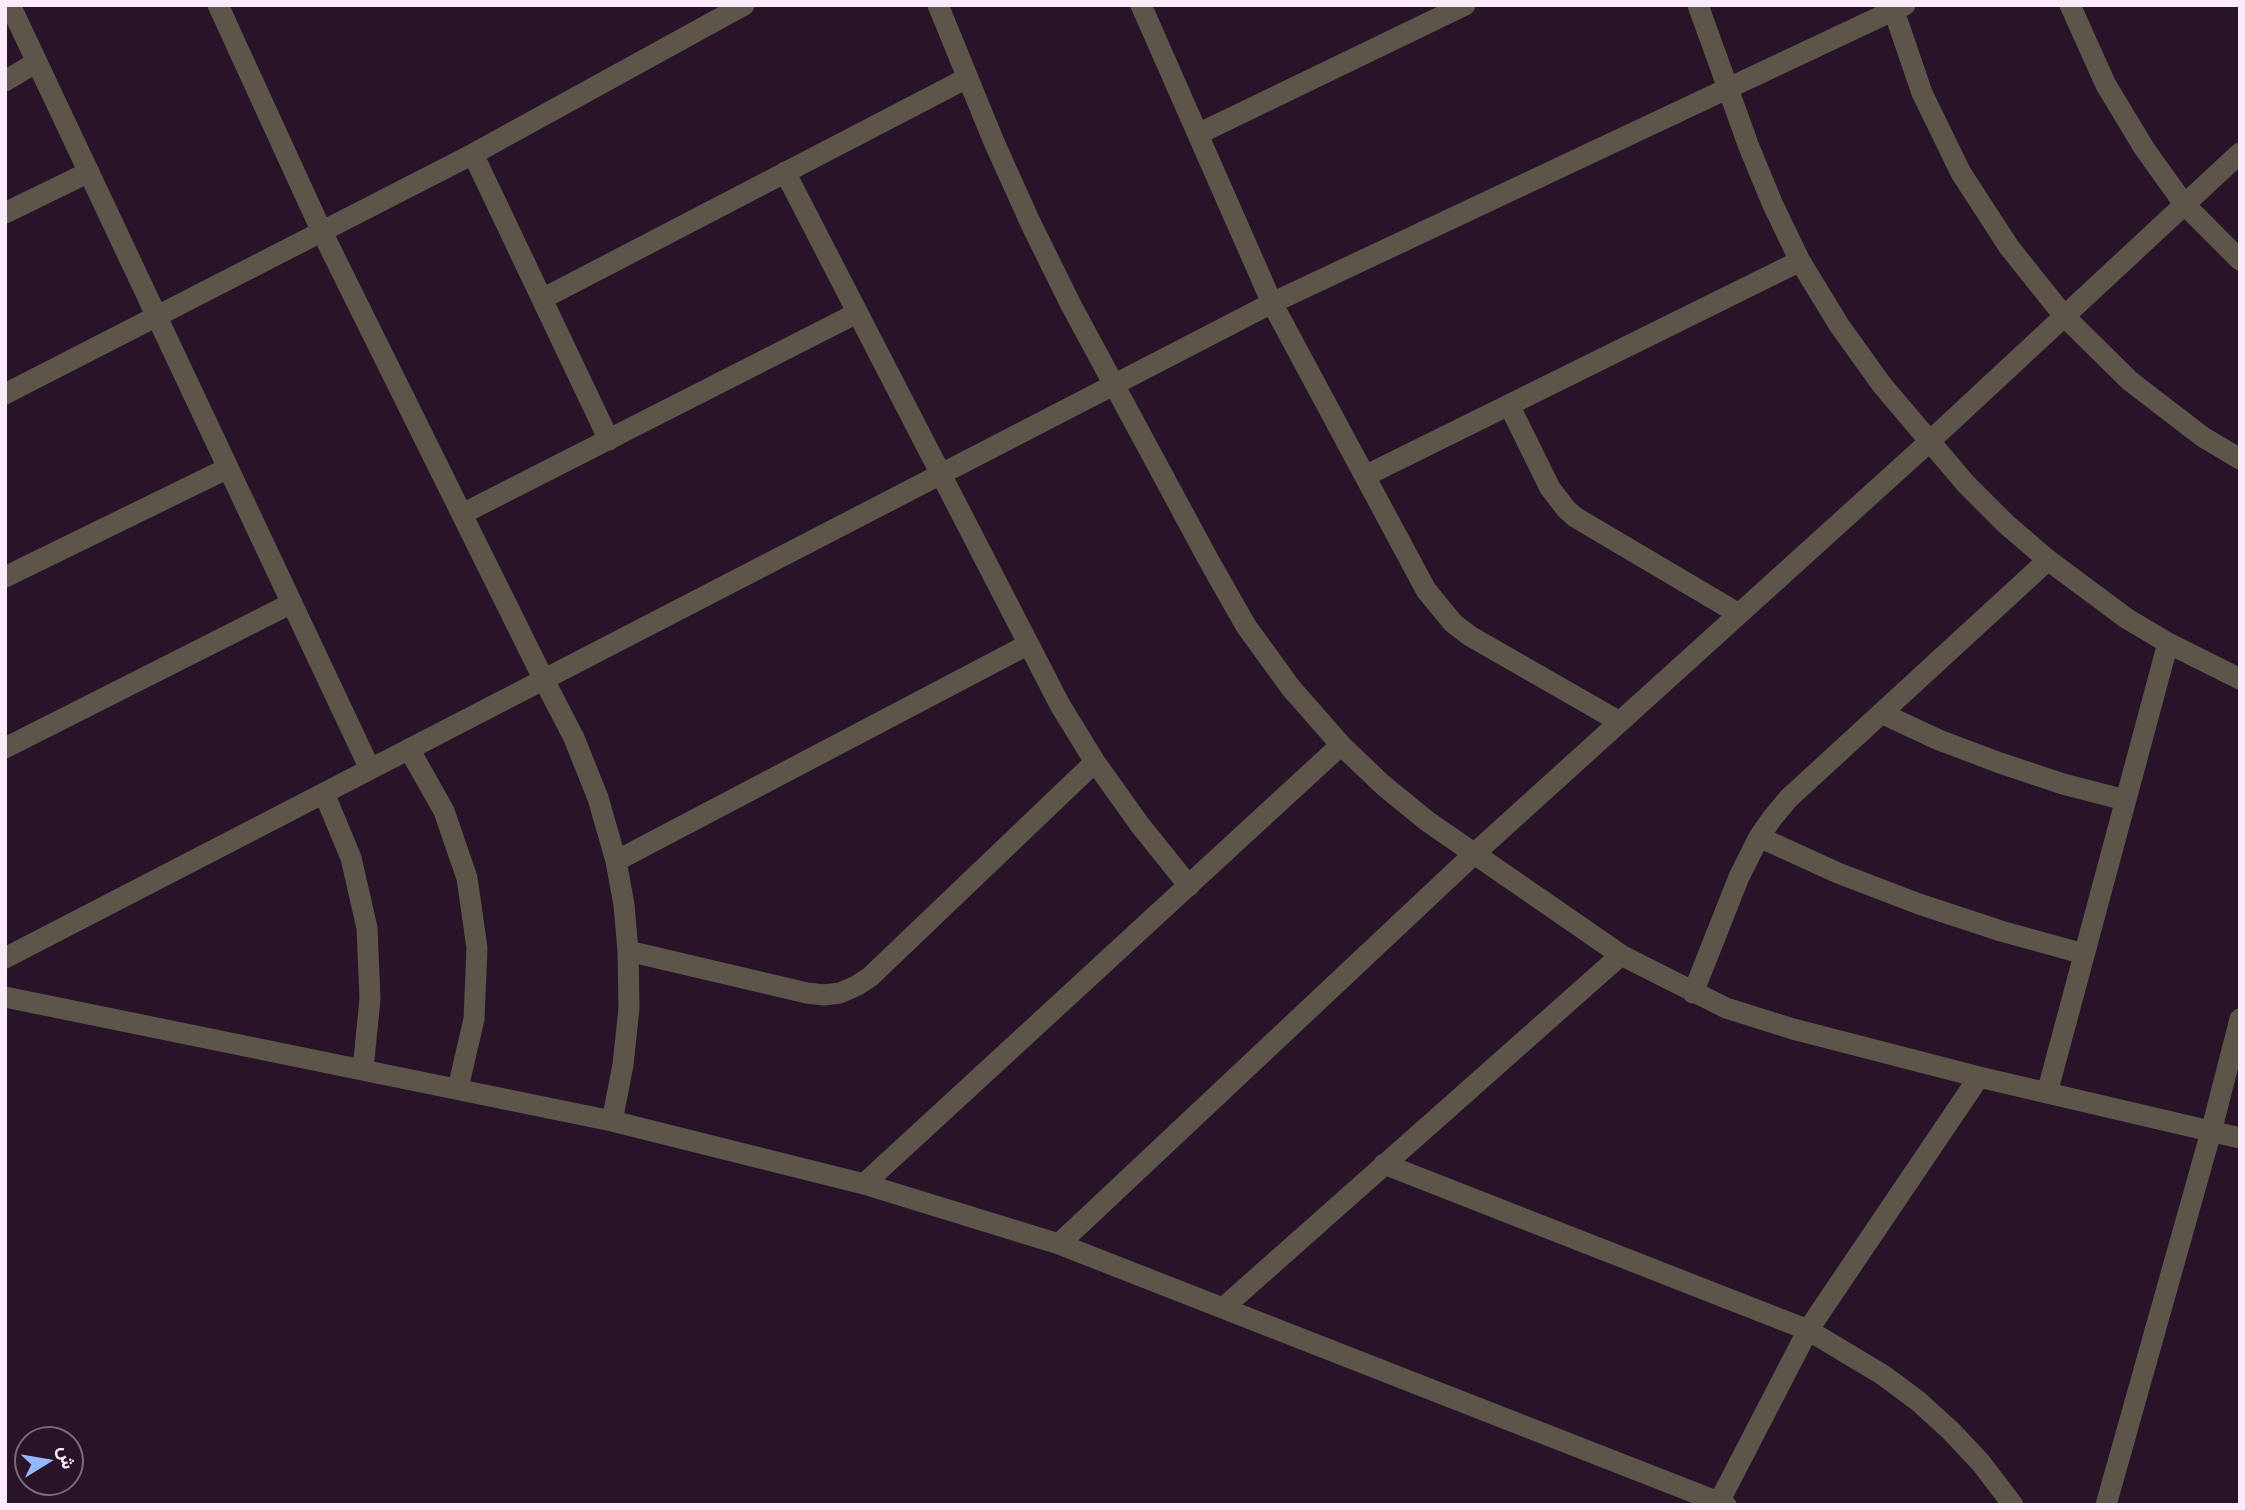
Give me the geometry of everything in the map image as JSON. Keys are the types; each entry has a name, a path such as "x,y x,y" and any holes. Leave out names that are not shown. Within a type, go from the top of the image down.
{"street":[{"path":"10,5 370,769"},
{"path":"218,5 322,232 574,738 598,798 616,861 624,905 628,951 629,1008 623,1065 612,1121"},
{"path":"5,394 473,154 744,5"},
{"path":"938,5 1031,224 1114,384 1246,626 1291,688 1342,746 1392,792 1427,821 1620,955 1726,1008 1759,1020 1979,1077 2240,1139"},
{"path":"1141,5 1272,303 1426,590 1453,623 1469,636 1620,722"},
{"path":"1198,134 1465,5"},
{"path":"1698,5 1749,147 1800,261 1839,325 1882,385 1929,442 1998,516 2048,561 2126,618 2168,643 2240,679"},
{"path":"2070,5 2106,85 2144,148 2185,204 2240,260"},
{"path":"5,958 1272,303 1897,7 1922,93 1961,173 2009,247 2064,316 2130,381 2203,437 2240,459"},
{"path":"5,80 37,62"},
{"path":"542,299 967,78"},
{"path":"1059,1244 1474,854 1929,442 2240,153"},
{"path":"473,154 608,440"},
{"path":"5,213 89,172"},
{"path":"785,172 1060,705 1095,762 1140,825 1189,886"},
{"path":"1365,477 1800,261"},
{"path":"462,514 857,313"},
{"path":"1509,405 1550,488 1566,509 1739,614"},
{"path":"5,577 228,468"},
{"path":"1693,993 1739,877 1759,837 1789,798 2048,561"},
{"path":"5,748 292,603"},
{"path":"2048,1093 2168,643"},
{"path":"616,861 1027,645"},
{"path":"1881,713 2000,764 2125,800"},
{"path":"864,1184 1342,746"},
{"path":"409,749 444,811 469,889 477,948 474,1019 458,1088"},
{"path":"628,951 807,993 840,993 870,977 1095,762"},
{"path":"324,793 351,859 367,928 370,999 363,1069"},
{"path":"1759,837 1838,873 1919,904 2084,954"},
{"path":"1223,1308 1620,955"},
{"path":"5,998 612,1121 864,1184 1059,1244 1722,1503 1808,1330 1979,1077"},
{"path":"2106,1505 2240,1019"},
{"path":"1384,1164 1808,1330 1883,1375 1918,1401 1973,1455 2013,1505"}]}
